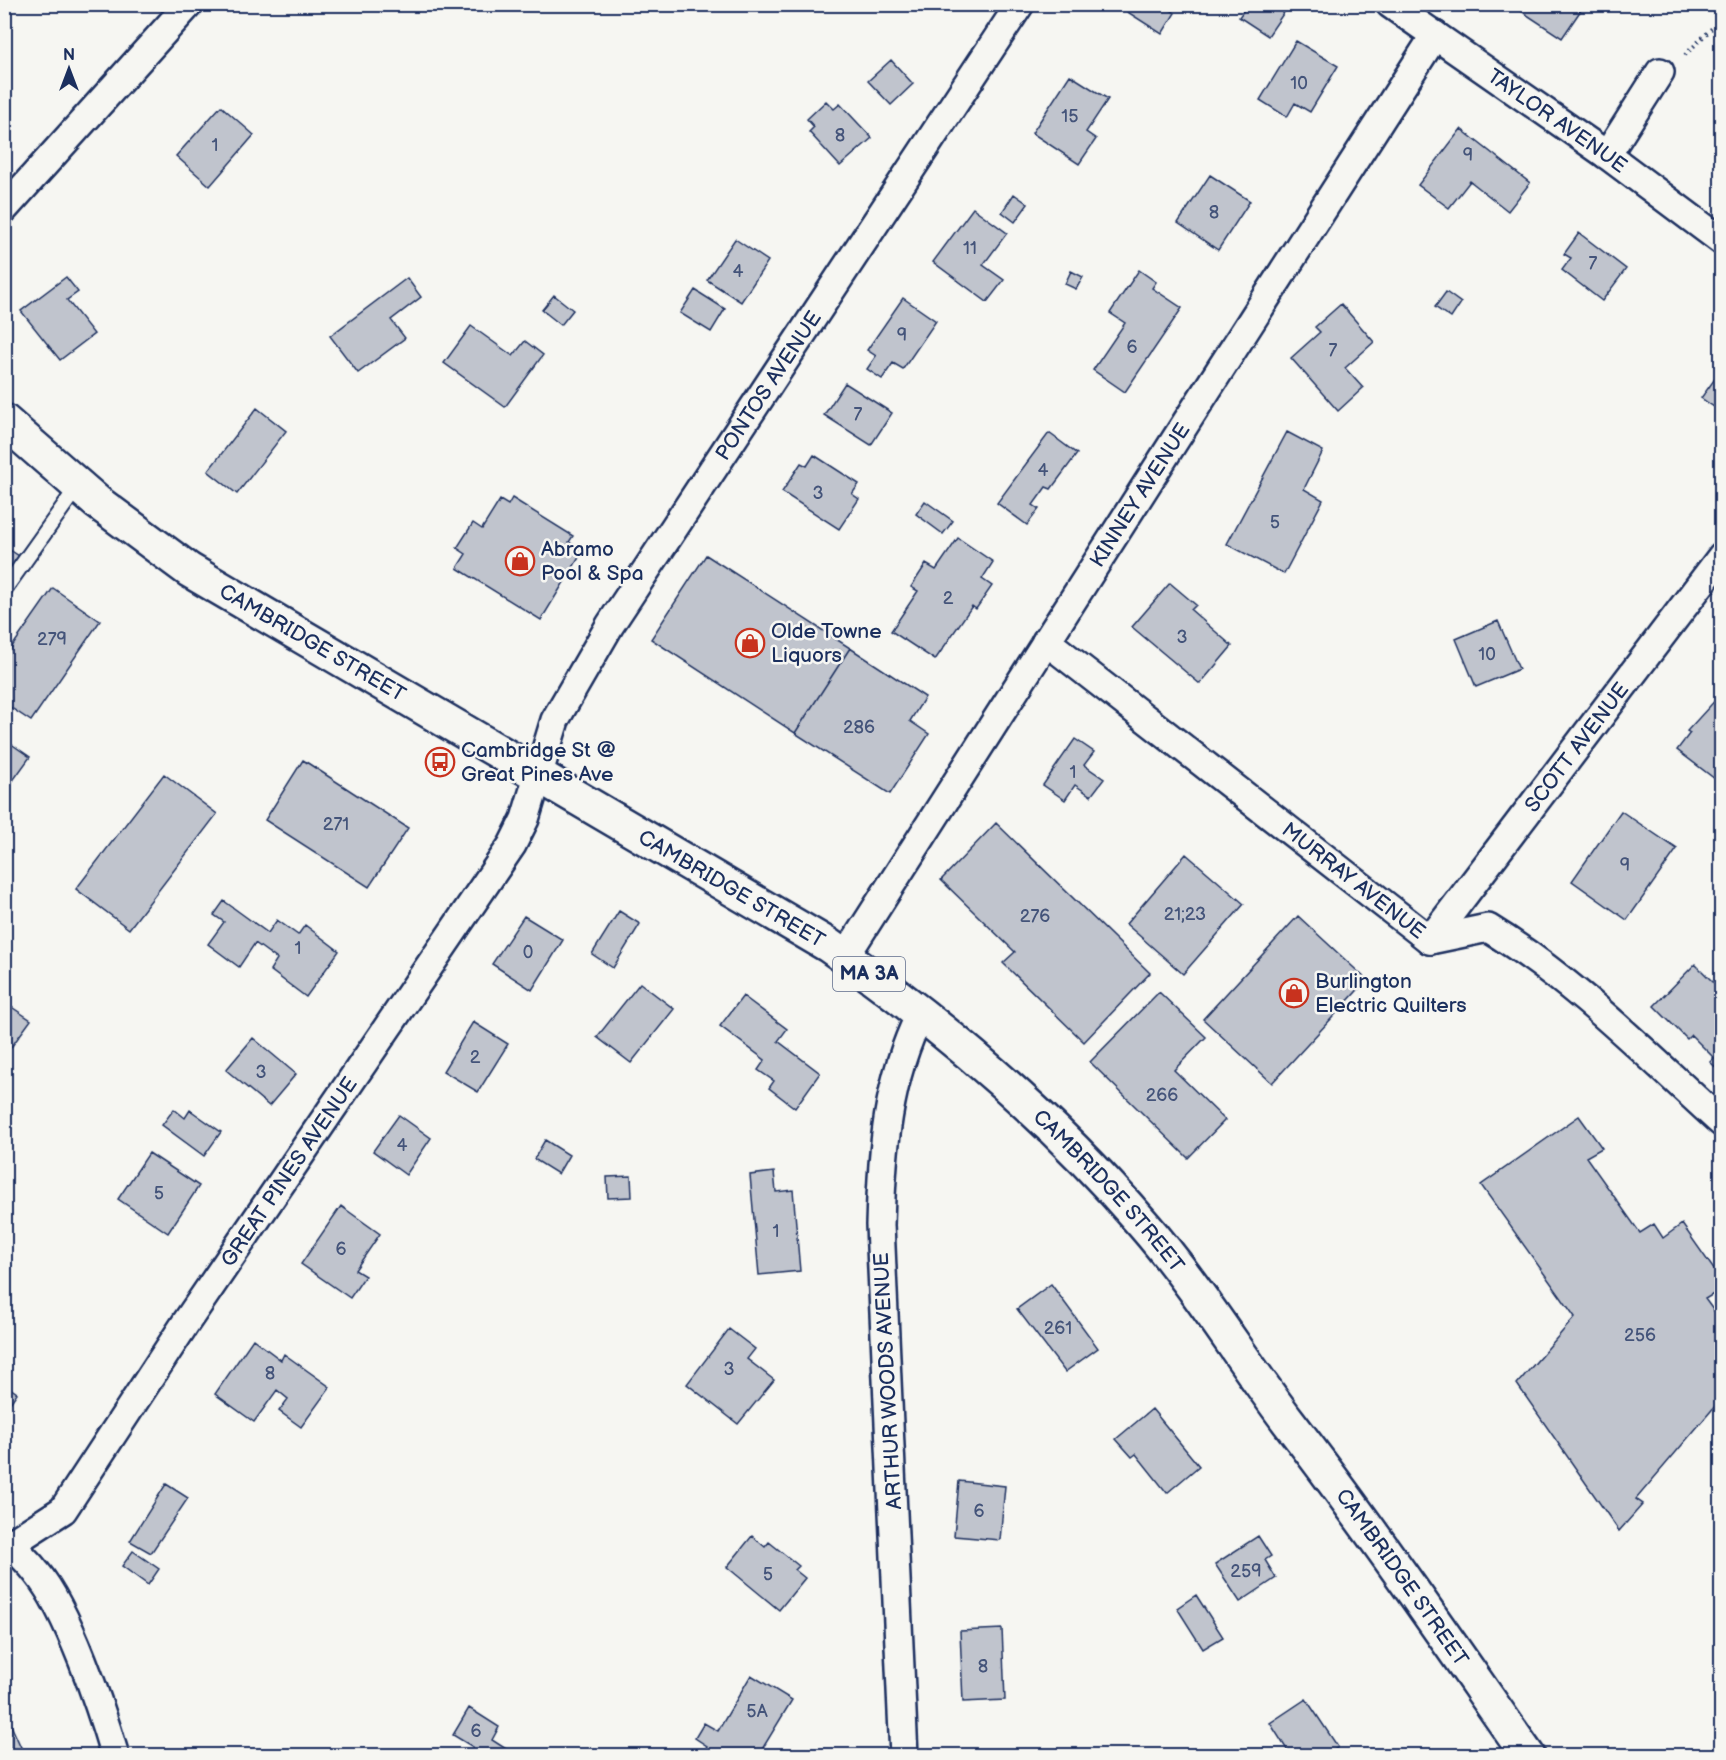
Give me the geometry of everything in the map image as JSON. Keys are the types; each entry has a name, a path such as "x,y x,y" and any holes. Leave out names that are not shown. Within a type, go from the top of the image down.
{"main road":[{"name":"CAMBRIDGE STREET","path":"4,421 139,536 189,570 363,675 538,775 845,957 921,1013 997,1076 1040,1115 1144,1226 1317,1456 1528,1755"}],"street":[{"path":"4,209 189,4"},
{"name":"PONTOS AVENUE","path":"538,775 555,720 610,625 1020,4"},
{"name":"TAYLOR AVENUE","path":"1389,4 1607,155 1722,241"},
{"name":"KINNEY AVENUE","path":"845,957 988,727 1046,641 1435,34"},
{"path":"1607,155 1659,72"},
{"name":"SCOTT AVENUE","path":"1430,940 1722,556"},
{"name":"MURRAY AVENUE","path":"1046,641 1430,940 1488,928 1532,954 1615,1025 1722,1123"},
{"name":"GREAT PINES AVENUE","path":"6,1544 63,1510 185,1324 512,845 525,819 538,775"},
{"name":"ARTHUR WOODS AVENUE","path":"904,1755 880,1225 887,1116 898,1068 921,1013"},
{"path":"6,1544 39,1574 53,1598 70,1635 115,1755"}],"lane":[{"path":"4,590 78,486"}],"path":[{"path":"1659,72 1692,51 1722,18"}],"building":[{"path":"1115,4 1162,4 1175,13 1162,34"},
{"path":"1248,4 1276,4 1285,11 1268,36 1239,17"},
{"path":"1521,4 1580,4 1583,7 1562,38 1518,9"},
{"path":"1296,41 1338,66 1310,112 1295,103 1287,117 1260,100"},
{"path":"891,60 913,84 891,105 868,81"},
{"path":"1070,75 1108,99 1086,132 1096,139 1079,164 1032,133"},
{"path":"826,101 834,109 840,104 872,138 840,166 809,132 814,127 807,119"},
{"path":"221,106 254,135 210,186 176,156"},
{"path":"1461,129 1530,183 1508,211 1470,181 1449,208 1418,185"},
{"path":"1210,175 1250,201 1218,250 1178,223"},
{"path":"1014,194 1028,204 1015,222 1002,212"},
{"path":"973,208 1007,233 983,265 1004,280 987,302 933,262"},
{"path":"1579,233 1626,269 1602,301 1562,270 1571,258 1564,254"},
{"path":"735,239 768,261 741,302 707,280"},
{"path":"1139,270 1156,282 1152,288 1182,308 1125,392 1093,370 1125,323 1110,313"},
{"path":"1071,271 1083,277 1076,289 1065,284"},
{"path":"66,277 78,292 67,300 94,334 60,360 21,311"},
{"path":"407,278 421,297 391,320 405,338 358,373 330,336"},
{"path":"695,290 725,309 711,332 680,313"},
{"path":"1446,292 1461,303 1451,318 1435,307"},
{"path":"554,295 573,310 561,325 542,310"},
{"path":"903,298 936,321 903,369 893,363 882,379 867,369 876,356 867,350"},
{"path":"1341,304 1374,342 1345,368 1363,388 1338,411 1291,358 1320,332 1315,327"},
{"path":"471,326 513,356 525,341 543,355 505,407 444,363"},
{"path":"1722,369 1722,403 1717,409 1701,398"},
{"path":"845,383 892,413 871,445 824,415"},
{"path":"257,408 286,431 237,494 208,471"},
{"path":"1287,432 1323,451 1304,489 1323,500 1284,574 1227,544"},
{"path":"1049,433 1077,454 1051,489 1046,487 1033,505 1039,509 1027,525 997,503"},
{"path":"814,455 859,484 852,494 859,499 839,529 782,492 801,463 807,466"},
{"name":"Abramo Pool & Spa","path":"512,498 573,536 569,542 583,551 541,620 457,568 466,554 457,548 473,523 482,529 500,500 508,505"},
{"path":"925,501 953,521 943,534 916,514"},
{"path":"958,538 993,562 982,579 992,586 976,609 972,606 935,660 891,631 918,591 911,587 926,564 936,570"},
{"path":"4,546 19,556 4,578"},
{"name":"Olde Towne Liquors","path":"706,555 850,648 795,733 651,639"},
{"path":"1170,583 1196,605 1191,610 1232,646 1200,684 1132,627"},
{"path":"53,588 100,621 31,721 4,703 4,658"},
{"path":"1498,621 1519,669 1476,687 1456,639"},
{"path":"850,648 925,697 910,721 929,734 890,794 795,733"},
{"path":"1720,695 1722,771 1715,779 1677,750 1690,733 1687,731"},
{"path":"4,739 30,757 4,793"},
{"path":"1075,739 1094,752 1084,765 1104,779 1091,796 1075,785 1065,800 1043,785"},
{"path":"303,760 408,828 369,887 265,820"},
{"path":"164,774 217,814 129,929 76,889"},
{"path":"1621,811 1677,849 1627,920 1572,881"},
{"path":"996,823 1150,973 1084,1042 1003,963 1015,952 941,880"},
{"path":"1186,854 1244,904 1183,974 1126,924"},
{"path":"224,901 268,933 277,920 298,935 305,925 339,951 306,997 270,970 277,959 255,943 239,967 208,944 224,922 214,915"},
{"path":"619,911 640,924 613,968 592,954"},
{"path":"524,916 563,940 532,990 492,964"},
{"path":"1298,916 1367,980 1272,1083 1203,1019"},
{"path":"1695,964 1722,991 1722,1073 1710,1062 1714,1058 1691,1035 1687,1039 1654,1006"},
{"path":"640,983 674,1009 631,1063 597,1037"},
{"path":"1159,992 1206,1037 1174,1070 1225,1120 1188,1158 1090,1062"},
{"path":"743,996 787,1029 778,1041 820,1073 795,1108 769,1088 774,1081 758,1070 765,1060 720,1026"},
{"path":"4,1002 31,1020 4,1057"},
{"path":"473,1022 508,1044 478,1092 443,1071"},
{"path":"253,1038 296,1074 269,1106 226,1070"},
{"path":"174,1109 185,1118 190,1110 221,1132 204,1156 162,1125"},
{"path":"399,1115 431,1138 406,1175 373,1151"},
{"path":"1579,1116 1602,1148 1586,1157 1640,1233 1654,1224 1663,1238 1682,1224 1722,1281 1722,1289 1705,1299 1722,1322 1722,1398 1636,1499 1643,1504 1619,1531 1517,1384 1575,1317 1481,1185"},
{"path":"545,1140 569,1155 558,1174 534,1159"},
{"path":"149,1153 199,1186 168,1233 118,1199"},
{"path":"774,1172 776,1192 793,1190 800,1271 759,1275 750,1175"},
{"path":"631,1176 632,1197 608,1198 607,1177"},
{"path":"341,1206 380,1234 355,1270 365,1276 350,1298 301,1264"},
{"path":"1051,1284 1098,1348 1065,1372 1017,1309"},
{"path":"729,1329 755,1349 747,1359 774,1380 738,1424 687,1384"},
{"path":"253,1339 281,1360 284,1354 330,1387 301,1427 279,1411 288,1399 277,1390 254,1422 215,1394"},
{"path":"4,1384 17,1393 4,1412"},
{"path":"1152,1409 1199,1466 1167,1493 1136,1454 1132,1457 1116,1439"},
{"path":"959,1481 1005,1486 1000,1540 954,1536"},
{"path":"166,1484 188,1498 151,1553 130,1541"},
{"path":"752,1536 765,1547 769,1542 799,1566 795,1570 805,1578 779,1610 727,1567"},
{"path":"1258,1536 1271,1556 1265,1560 1276,1578 1240,1602 1215,1564"},
{"path":"133,1551 159,1569 148,1585 122,1566"},
{"path":"1196,1595 1223,1637 1203,1649 1177,1608"},
{"path":"1002,1629 1005,1700 963,1702 960,1631"},
{"path":"751,1675 792,1700 758,1756 752,1752 750,1756 708,1756 703,1752 707,1746 695,1738 704,1723 718,1731"},
{"path":"1306,1699 1338,1747 1326,1756 1291,1756 1270,1723"},
{"path":"469,1708 499,1727 492,1740 517,1756 467,1756 473,1747 453,1735"},
{"path":"4,1710 25,1756 4,1756"}],"place":[{"name":"Abramo Pool & Spa","path":"520,561"},
{"name":"Olde Towne Liquors","path":"750,643"},
{"name":"Cambridge St @ Great Pines Ave","path":"440,762"},
{"name":"Burlington Electric Quilters","path":"1294,993"}]}
